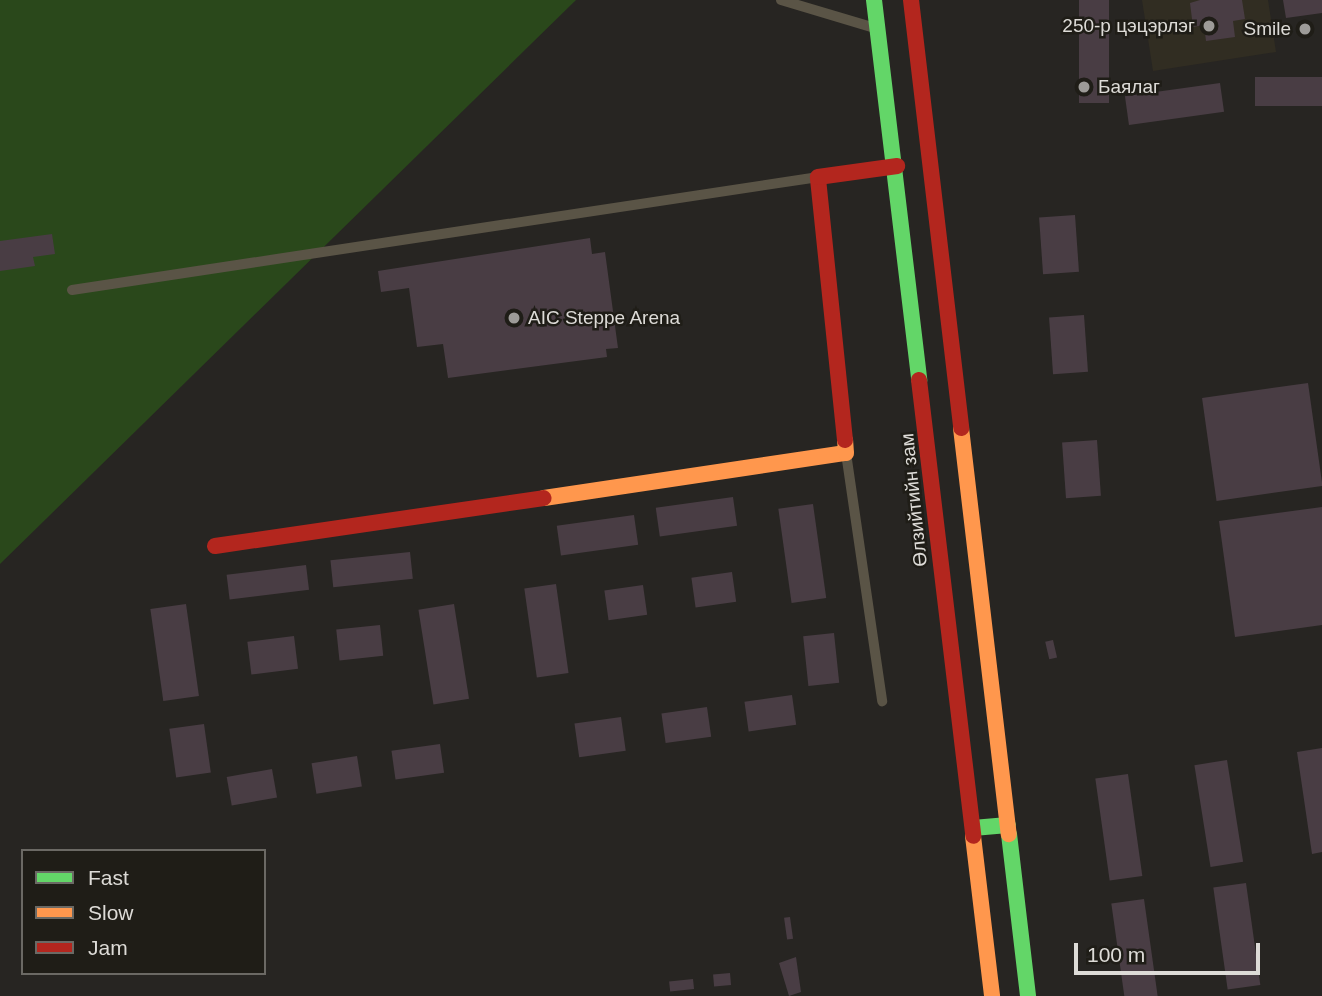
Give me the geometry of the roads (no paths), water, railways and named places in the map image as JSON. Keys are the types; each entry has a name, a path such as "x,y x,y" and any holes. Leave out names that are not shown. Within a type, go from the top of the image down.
{"main road":[{"name":"Өлзийтийн зам","path":"874,0 897,166 992,996"},
{"path":"911,0 1028,996"},
{"path":"215,546 846,453 818,177 897,166"},
{"path":"972,828 1008,825"}],"street":[{"path":"781,0 878,29"},
{"path":"868,0 874,0"},
{"path":"72,290 818,177"},
{"path":"846,453 882,701"}],"place":[{"name":"250-р цэцэрлэг","path":"1209,26"},
{"name":"Smile","path":"1305,29"},
{"name":"Баялаг","path":"1084,87"},
{"name":"AIC Steppe Arena","path":"514,318"}]}
